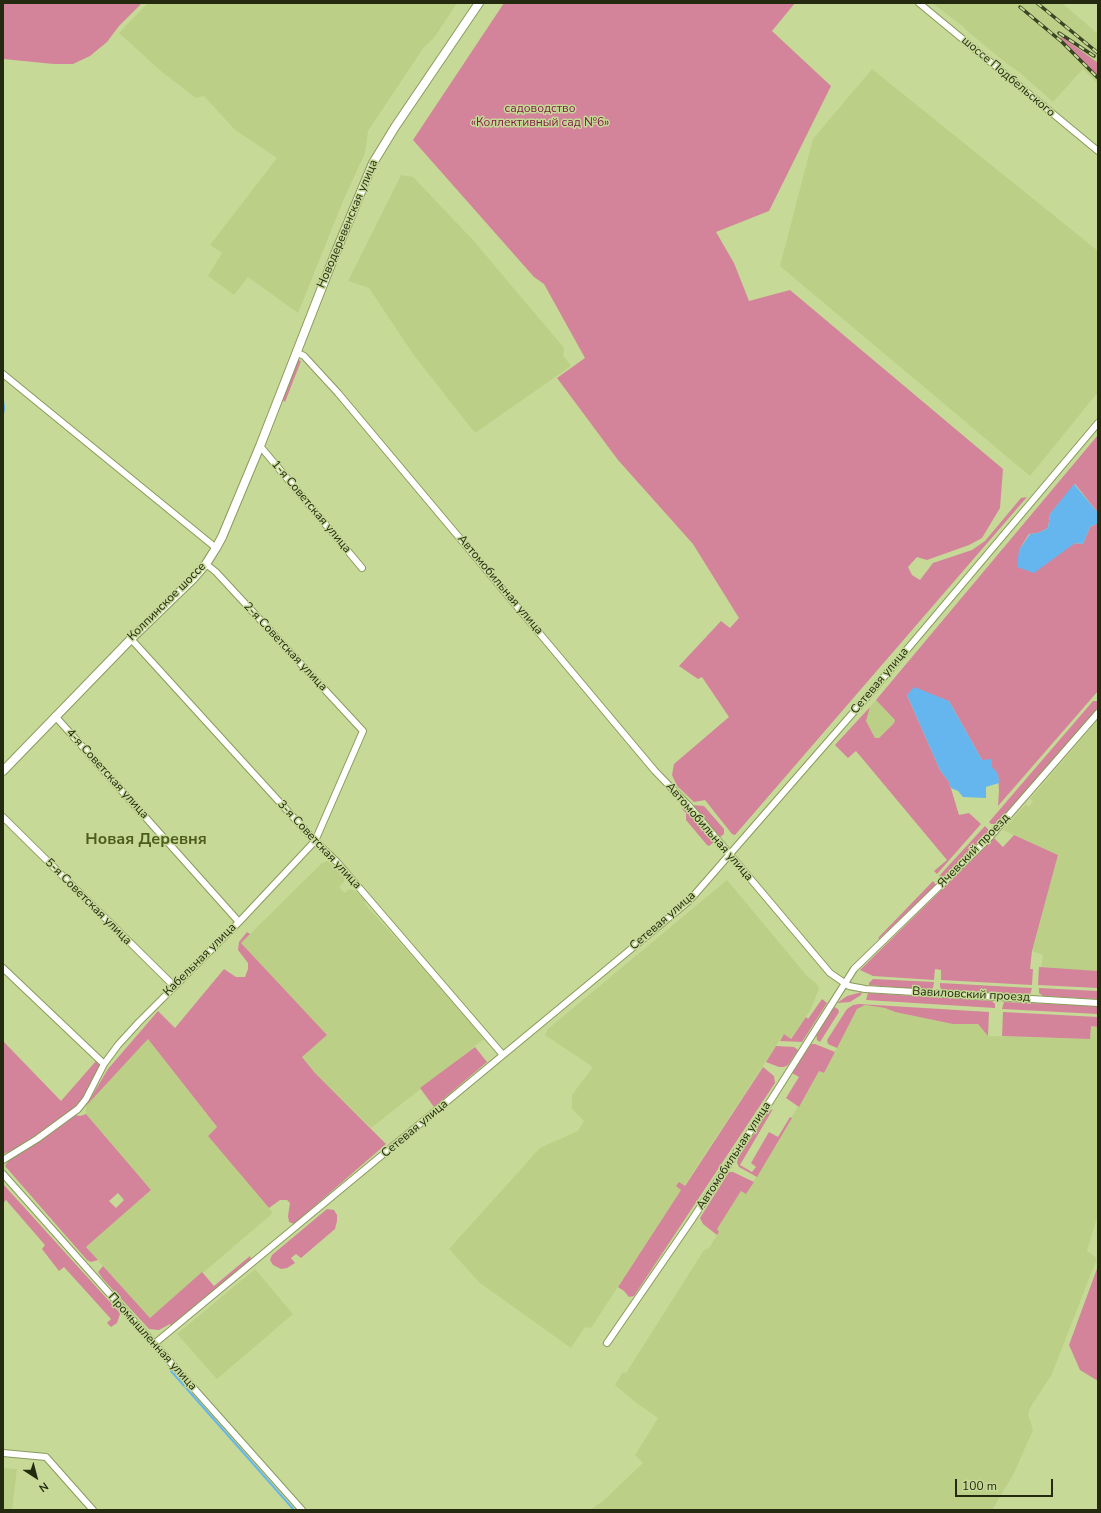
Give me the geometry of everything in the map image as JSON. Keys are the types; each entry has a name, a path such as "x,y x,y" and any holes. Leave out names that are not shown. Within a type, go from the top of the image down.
{"main road":[{"name":"Новодеревенская улица","path":"296,352 373,163 395,127 479,3"},
{"name":"Колпинское шоссе","path":"3,771 55,716 193,579 206,564 222,537 260,446 296,352"}],"street":[{"name":"шоссе Подбельского","path":"919,3 1098,151"},
{"name":"Автомобильная улица","path":"296,352 304,356 338,393 655,771 689,806 830,973 844,983 771,1100 691,1221 607,1343"},
{"path":"3,374 216,548"},
{"name":"Сетевая улица","path":"154,1344 681,908 872,691 1098,423"},
{"name":"1-я Советская улица","path":"260,446 362,568"},
{"name":"2-я Советская улица","path":"206,564 216,572 363,731"},
{"name":"3-я Советская улица","path":"131,639 315,840 337,862 503,1055"},
{"name":"Ячевский проезд","path":"844,983 854,969 988,839 1098,713"},
{"name":"4-я Советская улица","path":"55,716 239,922"},
{"name":"Кабельная улица","path":"3,1160 37,1140 78,1109 86,1099 104,1064 123,1039 239,922 315,840 363,731"},
{"name":"5-я Советская улица","path":"3,817 174,986"},
{"path":"3,968 104,1064"},
{"name":"Вавиловский проезд","path":"844,983 849,986 866,989 1098,1003"},
{"name":"Промышленная улица","path":"3,1174 302,1510"},
{"path":"3,1453 46,1457 94,1510"}],"shaded area":[{"path":"148,3 457,3 434,38 424,47 368,131 365,153 343,201 298,313 248,277 234,295 208,276 222,253 210,245 277,158 234,129 204,96 196,98 162,72 119,33"},
{"path":"932,3 1062,3 1098,34 1098,84 1083,69 1053,102 1019,72 966,30 962,25"},
{"path":"872,69 1098,251 1098,392 1030,476 780,266 813,139"},
{"path":"401,175 413,177 473,240 564,348 563,355 571,366 475,433 413,354 369,288 348,281"},
{"path":"876,700 895,720 894,723 879,738 875,738 866,721 870,707"},
{"path":"1098,720 1098,971 1041,968 1043,955 1032,951 1058,855 1003,830 1026,804 1029,807 1033,801 1030,799"},
{"path":"328,861 344,877 344,882 339,887 345,893 349,889 354,890 365,900 365,904 484,1039 371,1128 315,1073 302,1057 327,1035 241,943 322,863"},
{"path":"727,880 807,976 817,984 819,989 810,1011 790,1039 783,1035 684,1186 679,1183 681,1190 591,1328 585,1327 571,1348 480,1283 449,1249 540,1148 578,1131 584,1121 572,1109 572,1095 593,1067 545,1035 548,1029"},
{"path":"865,1005 885,1008 895,1012 953,1024 978,1024 988,1036 1090,1039 1091,1026 1098,1027 1098,1214 1087,1251 1097,1258 1052,1374 1030,1408 1028,1414 1033,1430 1013,1475 992,1510 590,1510 603,1501 643,1463 635,1455 658,1418 635,1402 615,1385 623,1372 626,1373 704,1250 709,1248 719,1232 716,1230 741,1191 746,1194 819,1071 824,1073 857,1008"},
{"path":"148,1039 217,1128 208,1136 273,1213 150,1318 86,1247 151,1190 86,1114 86,1106"},
{"path":"255,1269 293,1314 217,1379 177,1334"},
{"path":"3,1468 17,1469 12,1510 3,1510"}],"green space":[{"path":"4,3 142,3 119,26 107,42 90,56 73,64 54,64 3,59"},
{"name":"садоводство «Коллективный сад №6»","path":"504,3 795,3 772,31 831,86 769,211 716,232 734,263 749,301 790,290 1003,469 1000,508 982,538 969,545 927,560 917,557 908,567 912,575 920,580 933,563 972,550 985,541 1021,498 1027,497 735,835 732,834 705,800 694,802 677,786 672,775 674,764 729,717 702,677 698,679 679,666 721,621 730,628 739,618 693,544 618,460 557,378 585,358 544,284 534,277 413,140"},
{"path":"1062,37 1098,63 1098,76 1060,38"},
{"path":"298,360 301,361 285,402 282,399"},
{"path":"1098,435 1098,513 1075,484 1050,514 1048,528 1038,533 1029,534 1019,550 1055,556 1075,543 1083,544 1090,527 1098,523 1098,691 998,806 998,774 982,760 949,701 907,695 940,770 949,782 959,815 969,813 981,824 937,874 934,871 947,860 856,751 848,758 835,745 870,707 866,721 875,738 879,738 894,723 895,720 876,700"},
{"path":"1093,701 1098,701 1098,708 999,821 996,824 991,824 989,822"},
{"path":"693,805 704,806 724,829 724,834 720,837"},
{"path":"683,808 690,813 714,842 709,846 686,820 686,813 682,809"},
{"path":"985,826 988,829 988,833 942,879 939,876"},
{"path":"1014,835 1058,855 1032,951 1030,969 1033,969 1032,985 941,980 941,970 935,969 934,980 873,976 860,970 994,838 1003,847"},
{"path":"933,881 936,885 879,939 878,938"},
{"path":"247,932 250,934 241,943 327,1035 302,1057 315,1073 386,1144 294,1224 289,1222 288,1216 290,1203 287,1200 280,1200 269,1208 208,1136 217,1127 148,1039 86,1106 108,1069 158,1011 175,1028 224,969 236,977 245,977 248,969 248,963 238,950 239,942"},
{"path":"1039,967 1098,971 1098,988 1038,985"},
{"path":"873,979 934,982 933,988 930,990 869,985"},
{"path":"940,983 1032,988 1030,995 942,990"},
{"path":"1039,988 1098,991 1098,999 1043,996 1039,993"},
{"path":"862,992 861,995 850,1002 837,1003 847,996"},
{"path":"868,993 992,1001 995,1004 995,1008 866,1000"},
{"path":"822,999 827,1003 802,1042 780,1041 784,1034 791,1039 806,1017 808,1019"},
{"path":"1004,1002 1098,1006 1098,1014 1002,1009"},
{"path":"859,1004 989,1012 988,1036 978,1024 953,1024 895,1012 885,1008 865,1005 857,1009 837,1048 828,1044 827,1040 847,1009 853,1005"},
{"path":"834,1007 838,1009 839,1012 820,1042 817,1040 816,1033"},
{"path":"1003,1012 1098,1017 1098,1027 1091,1026 1090,1039 1002,1036"},
{"path":"3,1041 61,1101 96,1061 102,1066 85,1096 66,1116 16,1149 3,1154"},
{"path":"811,1044 815,1044 835,1052 824,1073 819,1071 799,1107 786,1098 799,1077 792,1073"},
{"path":"776,1046 794,1047 798,1050 788,1065 784,1067 779,1067 766,1062"},
{"path":"475,1047 487,1062 434,1107 420,1088"},
{"path":"763,1067 774,1076 775,1083 634,1296 629,1297 618,1287 681,1190 676,1186 679,1182 685,1186"},
{"path":"773,1109 740,1165 752,1172 756,1167 751,1163 769,1132 778,1137 790,1117 792,1118 757,1177 739,1167 737,1163 738,1158 768,1112"},
{"path":"86,1114 151,1190 86,1247 98,1260 91,1262 87,1260 5,1166 9,1160 38,1142 75,1115 80,1116","holes":["118,1193 124,1200 116,1208 109,1201"]},
{"path":"729,1172 733,1172 754,1182 746,1194 741,1191 717,1229 719,1232 717,1235 703,1224 700,1218"},
{"path":"3,1184 119,1312 120,1314 117,1323 111,1327 107,1323 111,1319 64,1267 59,1271 42,1249 45,1245 6,1200 3,1203"},
{"path":"327,1209 334,1210 337,1215 335,1229 301,1258 296,1254 291,1258 295,1263 287,1268 281,1269 273,1265 270,1260 272,1255"},
{"path":"250,1256 251,1259 171,1326 170,1324 159,1330 149,1329 98,1272 103,1266 150,1318 202,1272 214,1286"},
{"path":"1098,1266 1098,1381 1080,1370 1069,1345"}],"water":[{"path":"1074,484 1098,513 1098,523 1090,527 1083,544 1075,543 1034,573 1017,567 1019,550 1030,534 1038,533 1048,528 1050,514"},
{"path":"914,687 949,701 982,760 992,759 992,767 998,774 999,783 986,787 986,798 963,797 958,791 951,788 949,782 940,770 907,695"}],"waterway":[{"path":"3,400 3,414"},
{"path":"171,1371 294,1510"}],"railway":[{"path":"1037,3 1098,53"},
{"path":"1020,7 1062,42 1098,78"},
{"path":"1059,33 1094,56"}],"district":[{"name":"Новая Деревня","path":"146,840"}]}
